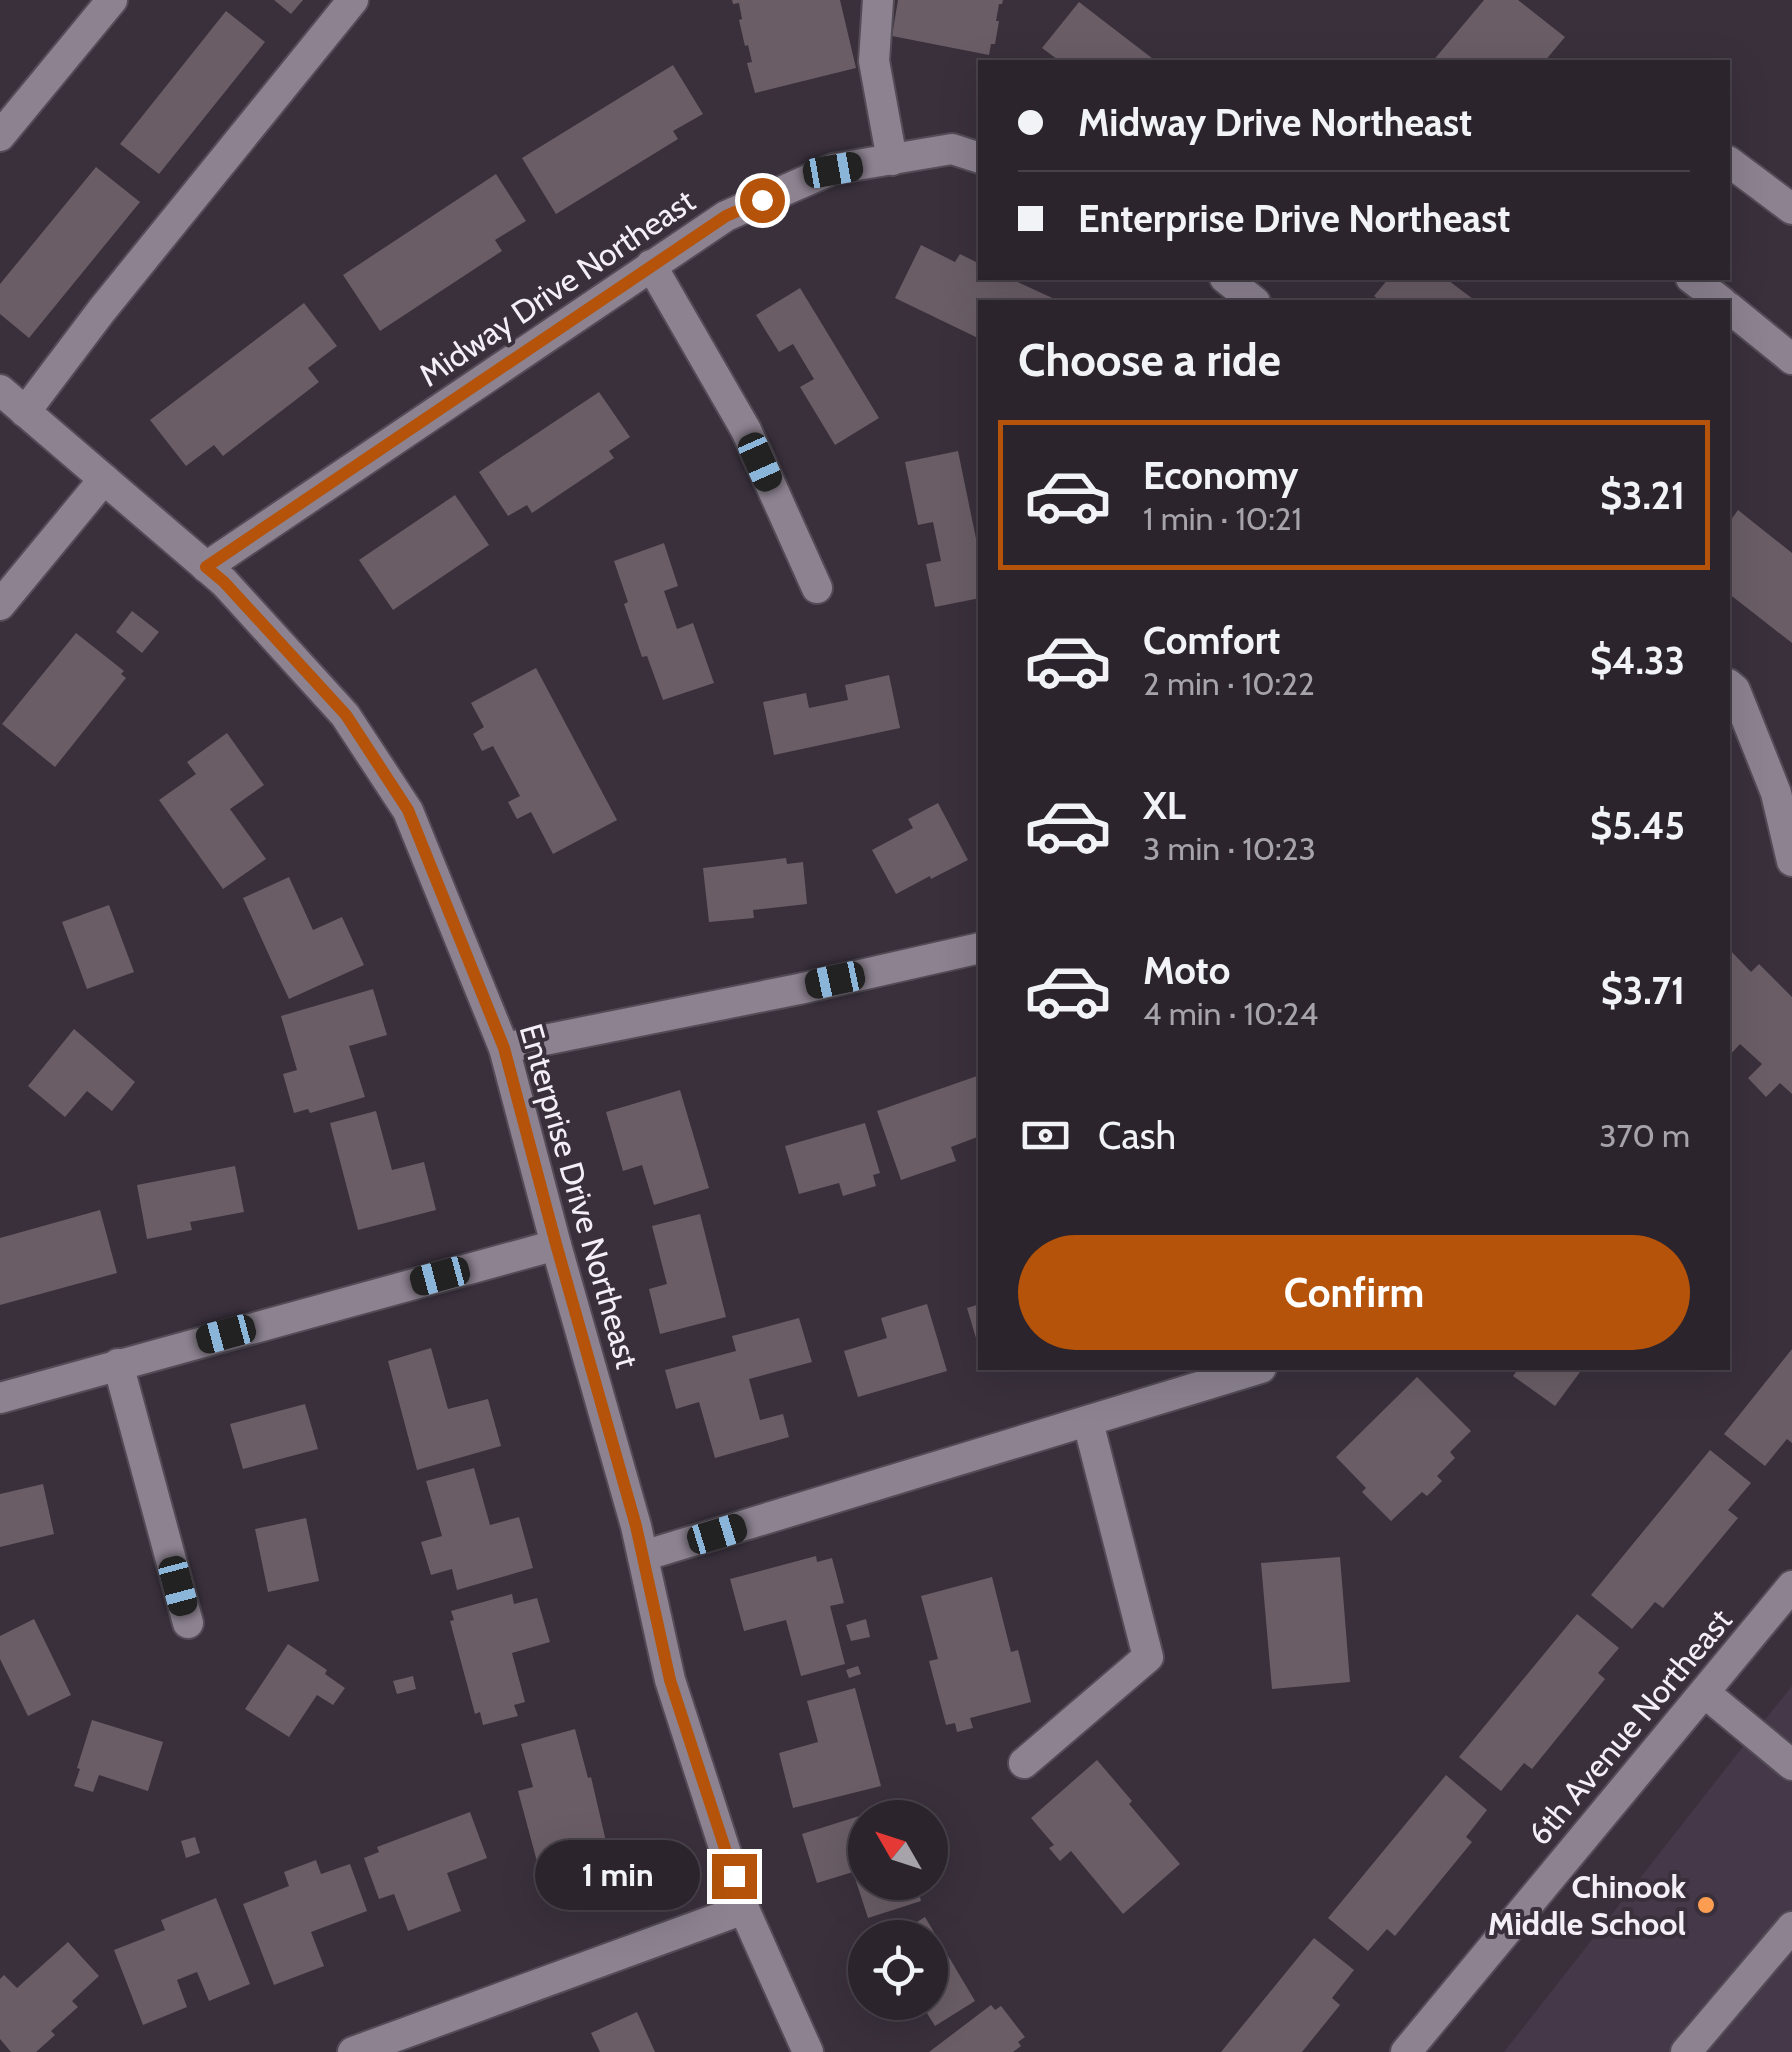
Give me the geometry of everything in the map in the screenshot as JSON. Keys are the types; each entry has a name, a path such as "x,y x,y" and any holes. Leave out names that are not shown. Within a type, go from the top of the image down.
{"street":[{"path":"0,136 112,0"},
{"path":"25,412 353,0"},
{"path":"878,0 874,62 892,160"},
{"name":"Midway Drive Northeast","path":"206,567 726,216 833,170 952,149 978,157"},
{"path":"1730,162 1792,209"},
{"path":"652,265 746,430 817,588"},
{"path":"1228,280 1252,300"},
{"path":"1694,280 1719,300"},
{"path":"1730,309 1792,358"},
{"name":"Enterprise Drive Northeast","path":"0,390 224,582 346,715 408,810 504,1048 643,1556 670,1680 744,1909 808,2052"},
{"path":"0,605 104,479"},
{"path":"1730,686 1776,793 1792,861"},
{"path":"504,1048 978,948"},
{"path":"0,1398 556,1244"},
{"path":"118,1364 188,1623"},
{"path":"643,1556 1255,1370"},
{"path":"1024,1763 1148,1657 1088,1422"},
{"name":"6th Avenue Northeast","path":"1406,2052 1792,1586"},
{"path":"1705,1692 1792,1766"},
{"path":"353,2052 744,1909"},
{"path":"1686,2052 1792,1927"}],"shaded area":[{"name":"Chinook Middle School","path":"1792,1686 1792,2052 1504,2052 1734,1758"}],"building":[{"path":"274,0 303,0 291,14"},
{"path":"732,0 840,0 856,68 755,93 739,3 733,4"},
{"path":"898,0 1003,0 999,4 995,44 991,44 989,55 892,36"},
{"path":"1484,0 1518,0 1565,37 1546,60 1434,60"},
{"path":"1079,2 1154,60 1058,60 1042,48"},
{"path":"226,11 265,42 159,174 120,144"},
{"path":"673,65 703,114 673,131 678,139 556,214 522,158"},
{"path":"96,167 140,202 29,338 0,314 0,284"},
{"path":"496,174 526,221 495,240 502,251 380,331 343,275"},
{"path":"921,245 955,262 960,254 978,263 978,280 1013,280 1057,300 978,300 978,338 895,298"},
{"path":"1387,280 1448,280 1474,300 1379,300 1374,296"},
{"path":"800,288 879,418 835,445 800,387 814,379 793,344 779,352 756,315"},
{"path":"304,303 337,346 308,368 319,382 223,456 214,445 186,466 150,420"},
{"path":"599,392 630,437 609,451 614,458 532,513 527,505 508,516 479,472"},
{"path":"958,451 978,548 978,598 935,607 926,564 941,561 933,522 918,525 905,462"},
{"path":"455,495 489,545 393,610 359,560"},
{"path":"1738,510 1792,553 1792,643 1730,595 1730,521"},
{"path":"664,543 678,586 664,591 677,629 693,623 714,683 663,700 647,656 642,657 614,561"},
{"path":"132,611 159,632 142,653 116,632"},
{"path":"76,633 124,671 121,674 126,678 55,767 2,724"},
{"path":"536,668 617,820 553,854 531,812 517,819 508,802 520,796 493,746 482,751 473,734 484,727 471,703"},
{"path":"889,675 900,728 774,755 763,702 806,693 809,708 848,700 845,685"},
{"path":"227,733 264,785 230,809 266,859 223,889 159,800 196,774 187,762"},
{"path":"938,803 968,860 896,894 872,850 913,828 908,819"},
{"path":"786,858 787,864 803,862 807,904 753,910 754,918 709,922 703,868"},
{"path":"289,877 313,930 342,917 364,965 289,999 243,898"},
{"path":"109,905 134,972 87,989 62,922"},
{"path":"1730,950 1751,972 1759,964 1792,997 1792,1094 1780,1083 1766,1097 1748,1078 1762,1064 1740,1044 1730,1055"},
{"path":"373,989 387,1035 349,1046 365,1097 310,1113 308,1109 294,1113 283,1074 297,1070 281,1016"},
{"path":"74,1029 135,1082 112,1111 87,1091 65,1117 28,1086"},
{"path":"978,1078 978,1137 951,1147 956,1161 901,1180 877,1111"},
{"path":"680,1090 709,1188 654,1205 642,1165 623,1171 606,1112"},
{"path":"376,1111 392,1170 424,1162 436,1210 358,1230 330,1123"},
{"path":"865,1123 880,1173 873,1175 876,1186 843,1196 839,1183 799,1194 785,1146"},
{"path":"235,1166 244,1212 190,1222 192,1230 147,1239 137,1185"},
{"path":"100,1210 117,1273 0,1305 0,1238"},
{"path":"700,1214 726,1317 660,1334 649,1289 667,1284 652,1226"},
{"path":"927,1304 947,1371 858,1397 844,1351 887,1338 881,1318"},
{"path":"978,1305 978,1345 967,1308"},
{"path":"799,1318 812,1362 749,1379 760,1420 783,1414 789,1437 715,1458 699,1402 676,1409 665,1370 736,1351 732,1336"},
{"path":"431,1348 448,1409 488,1399 501,1446 417,1470 388,1361"},
{"path":"1792,1349 1792,1443 1787,1439 1765,1466 1724,1434"},
{"path":"1518,1370 1582,1370 1555,1406 1513,1376"},
{"path":"1417,1377 1471,1431 1450,1452 1455,1458 1437,1476 1442,1481 1427,1496 1422,1492 1391,1521 1362,1492 1366,1488 1336,1457"},
{"path":"305,1404 318,1449 243,1469 230,1424"},
{"path":"1710,1450 1751,1483 1728,1510 1738,1518 1663,1608 1655,1602 1632,1629 1591,1595"},
{"path":"474,1468 490,1525 519,1517 533,1568 457,1590 452,1569 431,1575 421,1542 442,1536 426,1481"},
{"path":"43,1484 54,1534 0,1547 0,1494"},
{"path":"306,1518 319,1581 268,1592 255,1529"},
{"path":"816,1556 817,1562 832,1558 844,1603 830,1606 845,1664 801,1676 786,1620 744,1631 730,1579"},
{"path":"1340,1557 1350,1682 1272,1689 1261,1563"},
{"path":"992,1577 1011,1652 1018,1650 1031,1702 970,1718 973,1728 957,1732 955,1723 946,1725 929,1661 938,1659 921,1596"},
{"path":"512,1594 514,1604 537,1598 550,1642 512,1653 525,1702 514,1705 518,1716 483,1725 480,1712 475,1714 450,1621 454,1620 451,1611"},
{"path":"1577,1614 1619,1648 1598,1673 1605,1679 1532,1769 1524,1763 1501,1791 1459,1757"},
{"path":"34,1619 71,1695 28,1716 0,1659 0,1636"},
{"path":"866,1619 870,1637 851,1641 846,1625"},
{"path":"288,1644 327,1670 325,1674 345,1688 333,1705 317,1695 289,1737 245,1709"},
{"path":"858,1666 861,1674 849,1678 846,1670"},
{"path":"413,1676 416,1689 397,1694 393,1681"},
{"path":"855,1688 881,1786 793,1808 779,1753 818,1742 807,1701"},
{"path":"92,1720 163,1742 148,1791 99,1775 93,1792 74,1786"},
{"path":"575,1729 608,1850 539,1869 518,1791 533,1787 521,1744"},
{"path":"1097,1760 1180,1864 1123,1914 1071,1851 1060,1861 1049,1848 1054,1845 1031,1818"},
{"path":"1446,1775 1487,1810 1466,1837 1472,1842 1395,1936 1387,1929 1368,1951 1328,1918"},
{"path":"470,1812 487,1858 447,1873 461,1911 408,1931 394,1894 379,1899 364,1858 379,1852 377,1847"},
{"path":"848,1820 848,1874 817,1883 802,1834"},
{"path":"195,1837 200,1853 186,1858 181,1841"},
{"path":"316,1860 321,1874 350,1864 367,1911 311,1932 324,1966 274,1985 243,1904 289,1886 284,1872"},
{"path":"216,1898 250,1984 209,2001 197,1972 177,1980 187,2007 143,2025 114,1950 165,1930 161,1920"},
{"path":"862,1900 921,1900 921,1901 868,1918"},
{"path":"1314,1938 1354,1970 1332,1998 1340,2005 1302,2052 1221,2052"},
{"path":"68,1942 99,1976 72,2001 78,2007 51,2031 55,2035 36,2052 11,2052 0,2039 0,1979 4,1975 17,1988"},
{"path":"948,1956 975,2001 948,2018"},
{"path":"991,2005 995,2010 1001,2006 1025,2037 1018,2042 1021,2046 1013,2052 929,2052"},
{"path":"637,2012 655,2052 600,2052 591,2033"}],"place":[{"name":"Chinook Middle School","path":"1706,1905"}],"route":[{"path":"734,1876 670,1680 636,1526 504,1048 408,810 346,715 206,567 726,216 762,200"}]}
